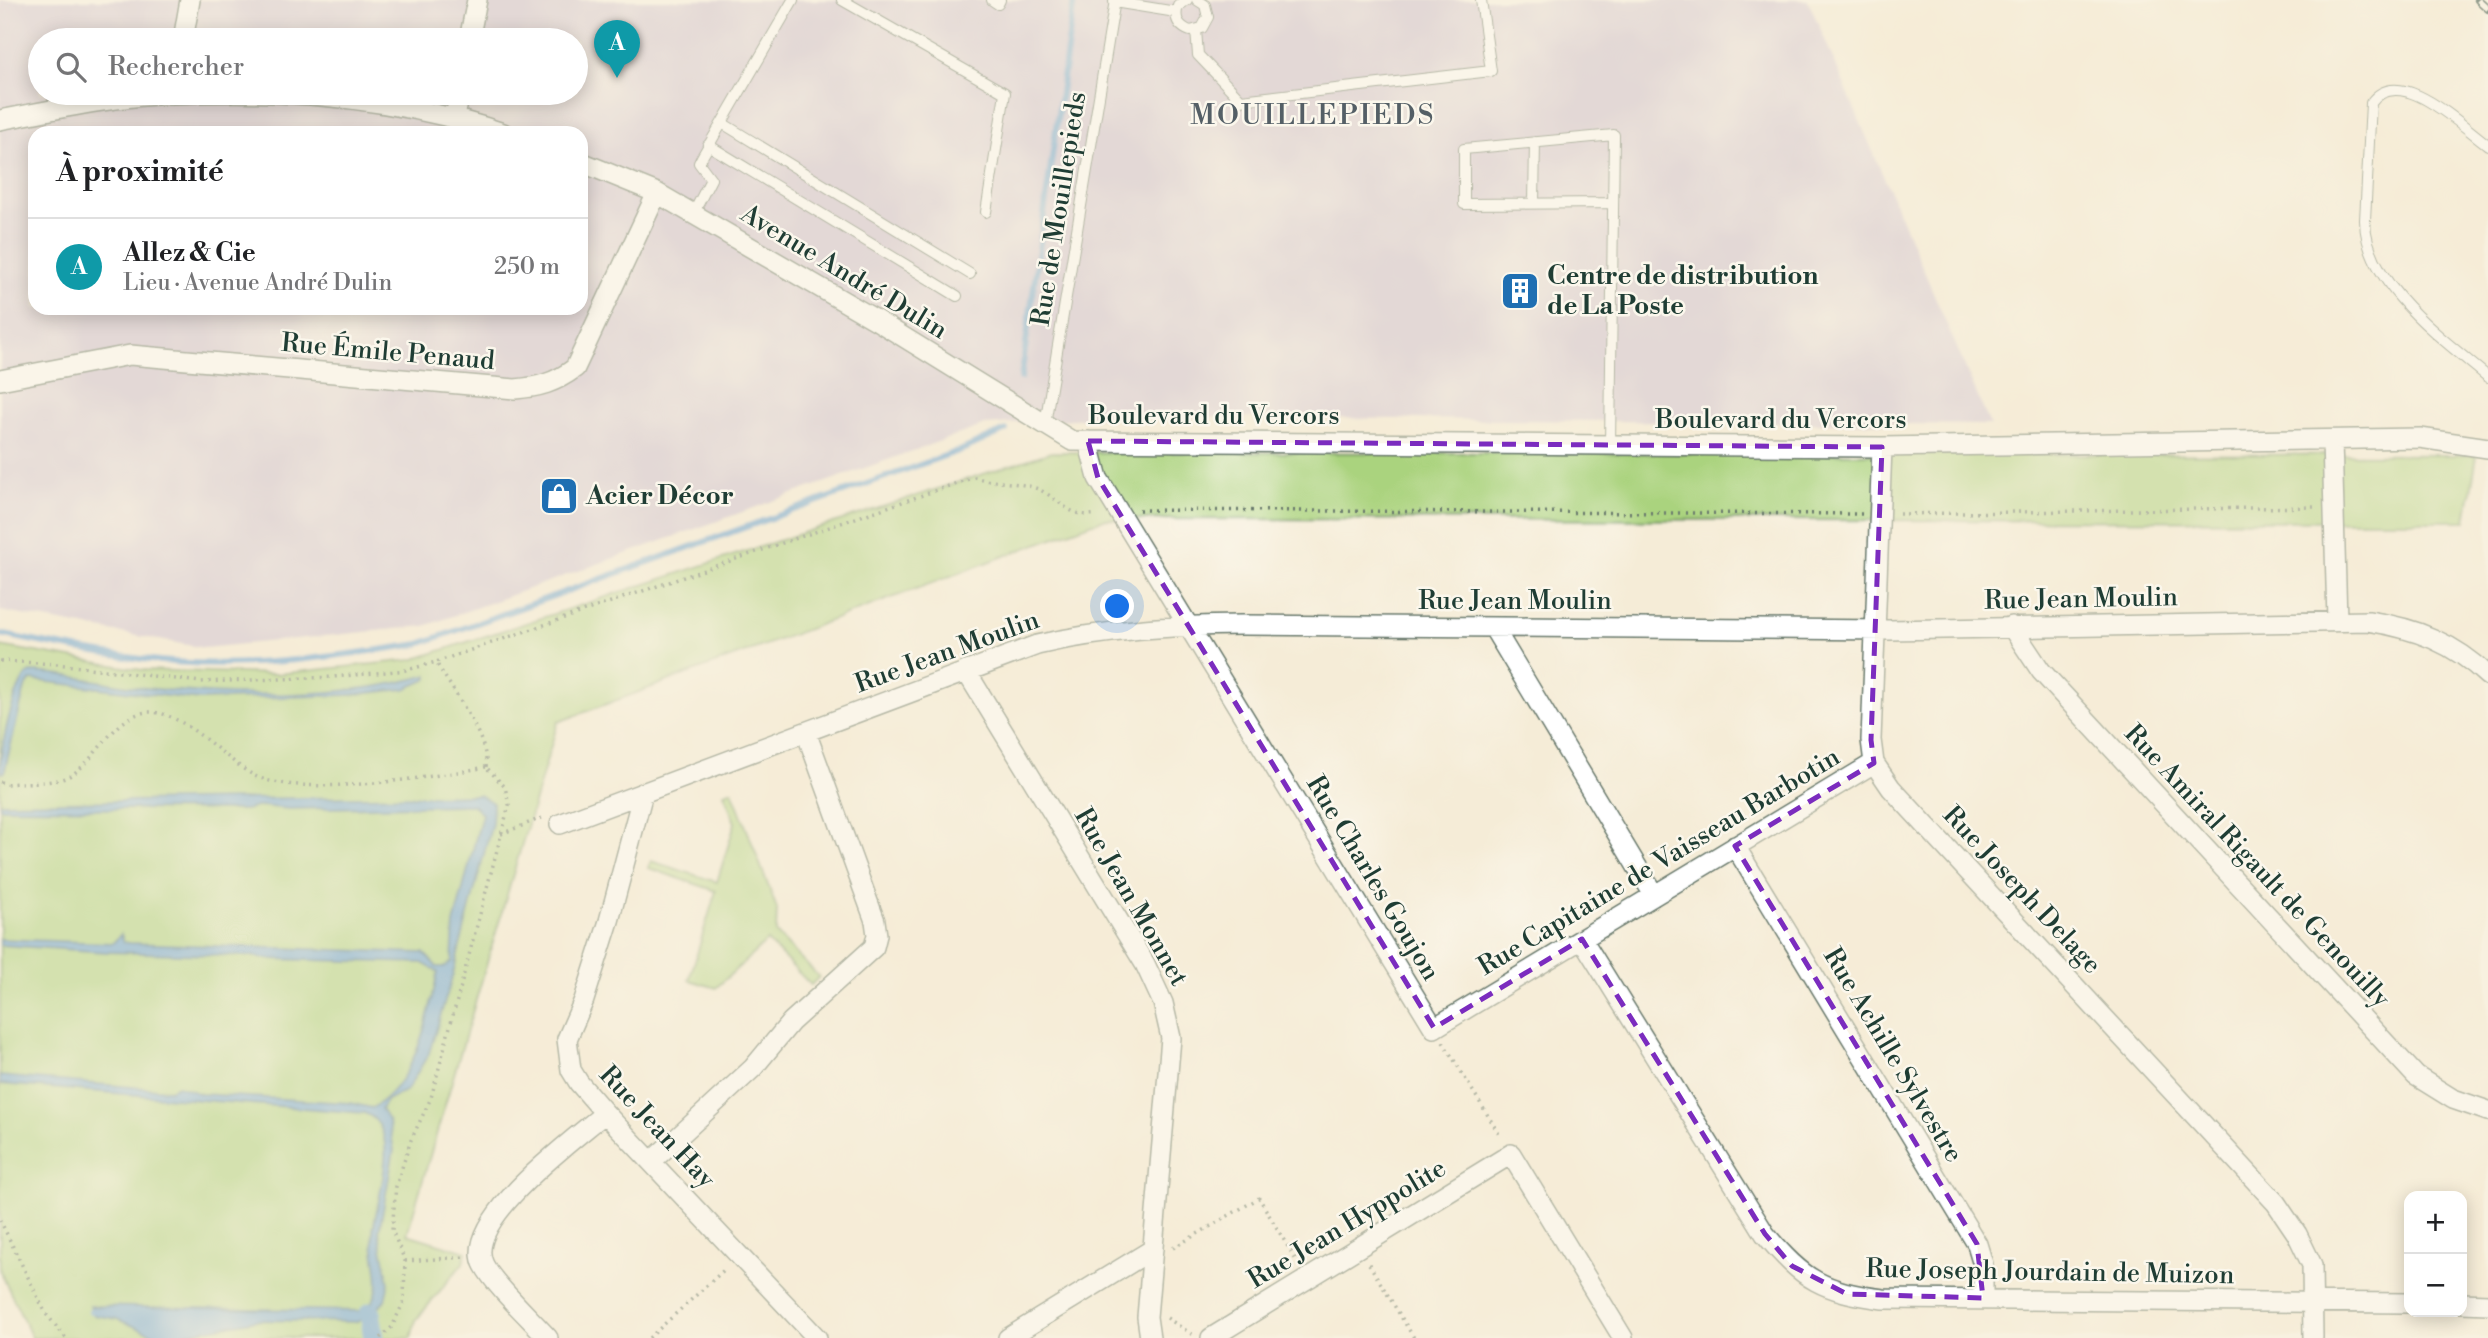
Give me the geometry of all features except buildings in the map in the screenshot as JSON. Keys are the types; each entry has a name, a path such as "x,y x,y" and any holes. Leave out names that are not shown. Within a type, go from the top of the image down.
{"street":[{"path":"185,28 190,0"},
{"path":"471,28 477,0"},
{"path":"0,120 77,105"},
{"path":"369,105 455,117 482,126"},
{"path":"455,117 458,105"},
{"name":"Avenue André Dulin","path":"588,165 657,193 1045,425 1080,441"},
{"name":"Rue Émile Penaud","path":"0,380 130,355 515,389 538,387 559,380 575,368 657,193"},
{"name":"Boulevard du Vercors","path":"1080,441 1882,447 2420,438 2488,448"},
{"path":"2332,440 2337,620"},
{"name":"Rue Charles Goujon","path":"1080,441 1098,478 1434,1028"},
{"path":"1874,763 1871,740 1882,447"},
{"name":"Rue Jean Moulin","path":"561,824 1037,645 1086,634 1189,626 1874,629 2368,621 2414,630 2468,657 2488,676"},
{"name":"Rue Amiral Rigault de Genouilly","path":"2011,626 2041,671 2416,1076 2453,1099 2488,1111"},
{"path":"1493,627 1654,895"},
{"name":"Rue Jean Monnet","path":"966,671 1144,964 1163,1003 1171,1038 1162,1249 1147,1317 1150,1338"},
{"path":"652,1161 753,1068 791,1023 874,947 877,935 875,921 806,732"},
{"name":"Rue Capitaine de Vaisseau Barbotin","path":"1434,1028 1874,763"},
{"name":"Rue Joseph Delage","path":"1874,763 1891,788 2276,1203 2297,1234 2312,1265 2313,1338"},
{"name":"Rue Jean Hay","path":"643,793 605,934 584,1000 567,1039 571,1070 605,1113 817,1338"},
{"name":"Rue Achille Sylvestre","path":"1735,846 1977,1244 1983,1264 1983,1298"},
{"name":"Rue Joseph Jourdain de Muizon","path":"1582,939 1765,1234 1792,1266 1814,1281 1847,1294 1883,1299 2404,1303"},
{"path":"548,1338 484,1265 482,1241 493,1216 605,1113"},
{"path":"1511,1154 1623,1338"},
{"name":"Rue Jean Hyppolite","path":"1211,1338 1511,1154"},
{"path":"1008,1338 1162,1249"},
{"path":"2467,1303 2488,1304"}],"lane":[{"path":"693,214 711,179 699,163 793,0"},
{"path":"842,0 1005,93 986,212"},
{"path":"992,0 998,4 1000,0"},
{"path":"1176,12 1187,0"},
{"path":"1196,30 1198,55 1241,100 1491,71 1481,0"},
{"path":"1114,1 1176,12"},
{"name":"Rue de Mouillepieds","path":"1045,425 1114,1"},
{"path":"1176,12 1184,29 1202,28 1208,17 1205,2"},
{"path":"2488,145 2412,90 2396,87 2377,94 2371,103 2365,238 2371,258 2385,280 2442,338 2488,377"},
{"path":"722,123 970,274"},
{"path":"1610,445 1614,135 1464,149 1464,204 1613,203"},
{"path":"1534,204 1535,142"},
{"path":"709,145 957,296"}],"path":[{"path":"0,661 57,664 200,682 332,677 407,670 975,477 993,484 1018,484 1043,491 1067,510 1085,517 1118,510 1879,514 2334,507"},
{"path":"380,1338 392,1327 404,1301 405,1261 392,1230 396,1185 411,1140 431,1098 509,805 505,787 486,767 487,754 480,737 436,662"},
{"path":"0,782 7,784 66,778 124,721 151,712 175,720 253,774 273,783 309,785 404,780 486,767"},
{"path":"501,834 552,816 561,824"},
{"path":"1434,1028 1511,1154"},
{"path":"1162,1249 1259,1198 1307,1279"},
{"path":"0,1220 46,1314 66,1338"},
{"path":"1359,1247 1414,1338"},
{"path":"405,1261 482,1256"},
{"path":"649,1338 740,1256"},
{"path":"1164,1316 1195,1338"}],"highlighted area":[{"path":"1088,441 1882,447 1871,740 1874,763 1735,846 1977,1244 1983,1298 1847,1294 1792,1266 1765,1234 1582,939 1434,1028 1098,478"}],"shaded area":[{"path":"0,0 1808,0 1990,425 1118,416 985,425 425,626 204,648 0,611"}],"green space":[{"path":"1051,452 2477,455 2466,521 1104,519 558,722 407,1234 466,1252 463,1263 416,1320 411,1338 32,1338 0,1271 0,646 142,670 277,674 412,660"},
{"path":"732,790 777,909 776,933 819,977 811,985 767,941 716,988 689,980 716,891 648,868 651,861 717,882 735,823 724,793"}],"water":[{"path":"31,672 136,687 245,694 359,689 428,675 428,679 405,689 349,695 200,700 31,680 25,688 4,773 0,772 2,749 13,702 24,678"},
{"path":"480,795 493,803 492,823 450,985 429,1053 407,1090 387,1100 381,1109 389,1122 394,1150 379,1232 389,1283 385,1300 376,1311 357,1322 256,1320 162,1338 117,1319 94,1315 90,1306 363,1311 376,1294 378,1284 373,1231 385,1166 383,1133 376,1121 364,1113 0,1084 0,1076 169,1090 178,1086 201,1094 350,1103 372,1108 387,1097 410,1066 430,1009 438,972 422,963 106,952 0,945 0,939 113,943 121,934 124,942 129,943 424,953 437,967 445,967 452,961 454,924 482,814 473,805 289,809 261,806 245,810 0,808 0,803"}],"waterway":[{"path":"1021,378 1074,0"},
{"path":"0,634 124,657 211,664 316,658 419,644 964,449 1006,430"},
{"path":"91,1311 113,1312"},
{"path":"128,1312 169,1312"},
{"path":"184,1313 225,1313"},
{"path":"370,1313 374,1338"},
{"path":"240,1314 281,1314"},
{"path":"296,1314 337,1315"}],"railway":[{"path":"2478,0 2488,9"}],"place":[{"name":"Allez & Cie","path":"617,78"},
{"name":"Centre de distribution de La Poste","path":"1520,291"},
{"name":"Acier Décor","path":"559,496"}],"district":[{"name":"MOUILLEPIEDS","path":"1313,115"}]}
